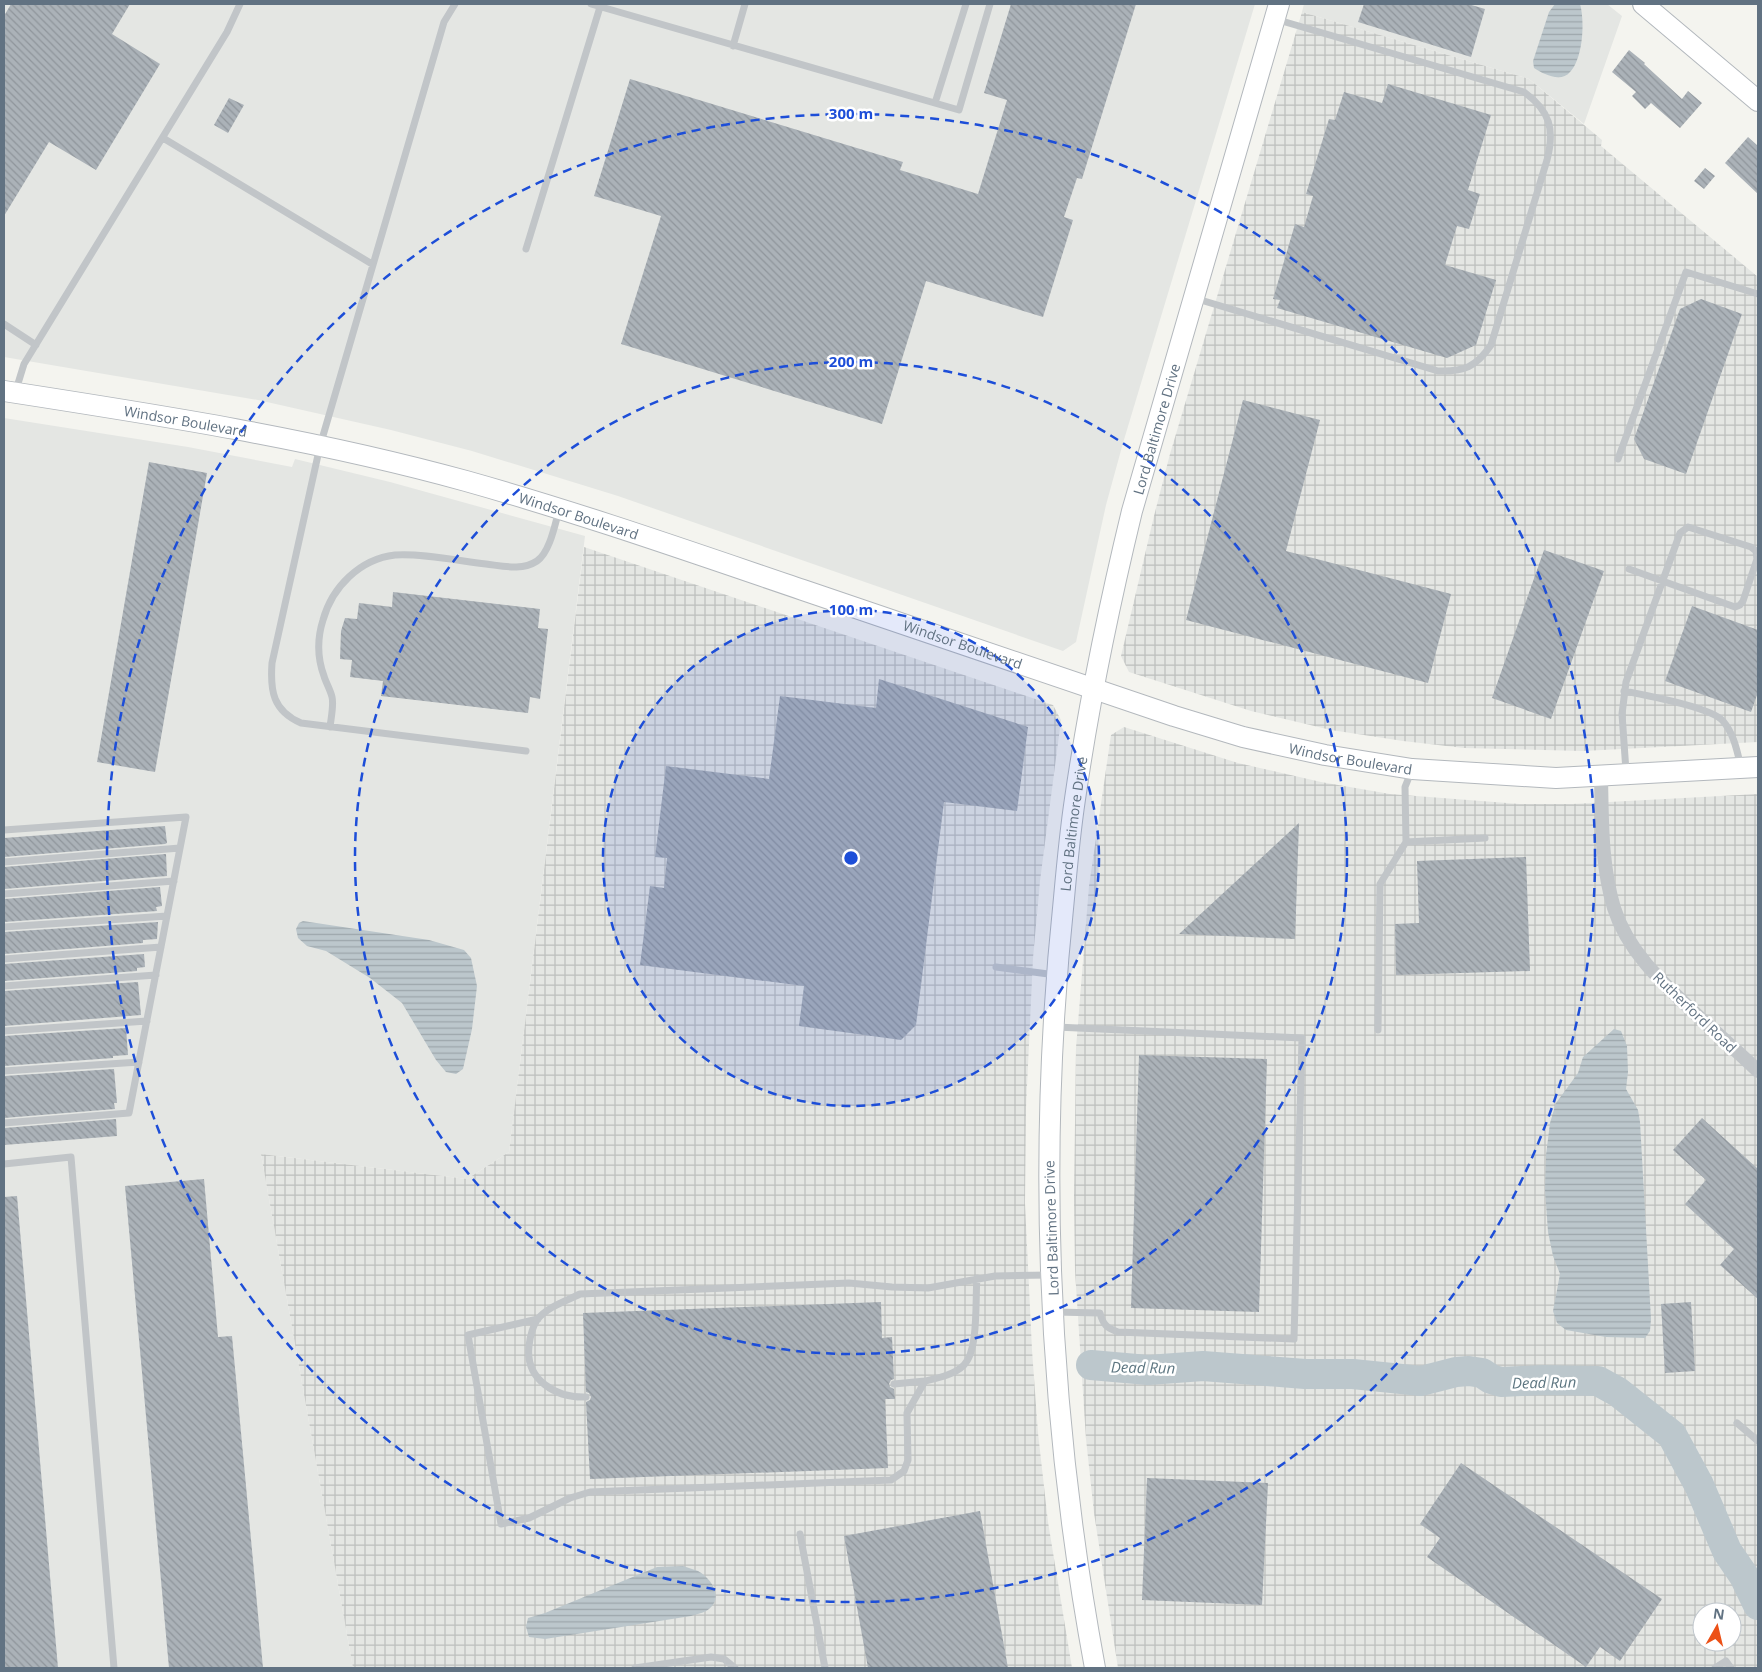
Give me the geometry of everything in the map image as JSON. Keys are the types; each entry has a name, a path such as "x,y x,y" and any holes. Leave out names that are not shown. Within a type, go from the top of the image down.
{"main road":[{"path":"1643,4 1758,101"},
{"name":"Lord Baltimore Drive","path":"1095,1668 1072,1517 1062,1430 1049,1199 1056,975 1075,800 1094,688 1117,573 1132,511 1277,11"},
{"name":"Windsor Boulevard","path":"9,392 145,413 320,446 466,481 611,524 1174,716 1243,737 1325,756 1412,769 1556,778 1750,767"}],"street":[{"name":"Rutherford Road","path":"1601,776 1602,837 1607,879 1614,909 1626,936 1663,984 1758,1071"}],"lane":[{"path":"9,392 24,364 227,32 240,4"},
{"path":"455,4 444,22 320,446 272,663 271,682 274,697 280,708 289,718 301,723 526,751"},
{"path":"591,4 959,110 990,4"},
{"path":"733,46 745,4"},
{"path":"935,103 966,4"},
{"path":"526,249 600,7"},
{"path":"1193,298 1438,371 1453,372 1467,368 1482,357 1491,345 1547,160 1551,133 1548,119 1544,109 1524,92 1277,11"},
{"path":"163,138 372,264"},
{"path":"1618,459 1686,272 1758,294"},
{"path":"4,324 36,345"},
{"path":"330,727 333,699 319,657 318,640 323,619 331,600 342,583 360,568 374,561 395,555 420,556 511,568 526,566 538,560 546,553 559,509"},
{"path":"1626,774 1622,714 1626,682 1662,581 1680,533 1688,527 1751,547 1756,551 1757,559 1743,601 1740,606 1735,608 1662,581 1629,569"},
{"path":"1624,691 1665,698 1722,719 1750,767"},
{"path":"1378,1030 1380,884 1406,842 1405,786 1412,769"},
{"path":"4,830 186,817 129,1114 4,1123"},
{"path":"1406,842 1485,838"},
{"path":"4,862 180,848"},
{"path":"4,894 174,881"},
{"path":"4,927 167,916"},
{"path":"4,959 161,947"},
{"path":"996,967 1056,975"},
{"path":"4,986 156,976"},
{"path":"4,1031 147,1021"},
{"path":"1053,1027 1302,1038 1294,1338 1118,1332 1108,1329 1103,1324 1100,1313 1054,1312"},
{"path":"4,1070 139,1062"},
{"path":"4,1164 71,1157 114,1668"},
{"path":"925,1381 907,1413 908,1460 906,1466 904,1471 891,1480 590,1492 570,1498 529,1518 501,1524 468,1335 538,1319 556,1305 580,1294 849,1282 892,1287 928,1288 995,1276 1052,1275"},
{"path":"894,1384 925,1381 949,1375 964,1365 973,1349 976,1278"},
{"path":"538,1319 530,1335 528,1352 532,1370 542,1384 558,1393 574,1398 586,1397"},
{"path":"1737,1423 1758,1441"},
{"path":"800,1534 825,1668"},
{"path":"635,1668 711,1656 724,1659 735,1668"},
{"path":"1715,1668 1726,1660 1731,1668"}],"shaded area":[{"path":"4,4 1255,4 1123,443 1106,505 1076,642 1063,651 618,496 472,451 391,430 258,400 4,357"},
{"path":"1304,4 1607,4 1622,16 1584,124 1529,79 1302,12"},
{"path":"1555,4 1580,4 1582,11 1582,40 1578,58 1570,72 1562,77 1547,75 1534,68 1533,61 1549,12"},
{"path":"1302,12 1529,79 1602,140 1601,146 1758,277 1758,742 1583,751 1464,748 1331,730 1251,711 1129,672 1121,656 1170,454"},
{"path":"4,418 188,447 292,467 295,459 390,482 585,536 509,1152 467,1179 261,1154 353,1668 4,1668"},
{"path":"584,547 1053,705 1061,720 1040,881 1033,958 1026,1108 1025,1203 1038,1433 1048,1522 1072,1668 353,1668 261,1154 467,1179 509,1152"},
{"path":"1124,727 1238,763 1321,782 1390,794 1520,804 1572,804 1758,794 1758,1668 1118,1668 1094,1513 1086,1439 1075,1271 1076,1048 1089,886 1111,735"},
{"path":"303,921 429,940 464,950 471,958 477,986 472,1029 463,1069 456,1074 446,1072 436,1060 402,1003 370,978 326,951 307,946 298,938 296,929 299,923"},
{"path":"1614,1029 1621,1031 1627,1046 1628,1072 1626,1089 1638,1110 1640,1122 1651,1319 1650,1331 1645,1338 1606,1337 1566,1330 1557,1323 1553,1311 1560,1274 1553,1256 1548,1232 1545,1190 1546,1155 1550,1123 1556,1103 1578,1073 1583,1057"},
{"path":"683,1566 703,1574 714,1588 715,1599 705,1612 691,1616 545,1639 529,1637 526,1627 528,1618 545,1613 657,1567"}],"building":[{"path":"11,4 130,4 112,34 160,64 96,170 49,142 4,216 4,16"},
{"path":"1011,4 1136,4 1082,179 1077,178 1064,217 1073,220 1043,317 926,281 882,424 621,344 661,216 594,196 630,79 903,162 900,170 978,194 1007,100 984,93"},
{"path":"1364,4 1468,4 1485,9 1471,57 1358,22"},
{"path":"1629,50 1682,99 1688,91 1702,103 1680,128 1651,103 1645,109 1632,96 1636,92 1612,72"},
{"path":"1388,84 1491,115 1468,190 1480,194 1469,229 1457,226 1445,265 1496,280 1476,345 1447,358 1277,308 1280,300 1273,299 1295,224 1304,227 1313,196 1306,194 1329,119 1335,120 1344,92 1382,103"},
{"path":"229,98 244,105 228,133 214,125"},
{"path":"1748,137 1758,146 1758,194 1725,163"},
{"path":"1705,168 1715,176 1704,189 1694,181"},
{"path":"1701,299 1742,314 1686,474 1644,459 1634,439 1680,309"},
{"path":"1243,400 1320,420 1286,551 1451,594 1428,683 1186,620"},
{"path":"149,462 207,473 155,772 97,762"},
{"path":"1544,550 1604,571 1551,719 1492,698"},
{"path":"393,592 540,609 538,628 548,629 540,699 530,697 528,713 381,696 383,681 350,677 352,660 340,659 341,631 345,618 357,619 359,603 392,607"},
{"path":"1692,606 1758,630 1758,692 1751,712 1665,681"},
{"path":"879,679 1028,727 1017,811 944,802 916,1025 901,1040 799,1026 804,986 640,965 650,886 664,888 667,858 655,857 666,766 769,779 780,696 876,708"},
{"path":"1299,823 1295,939 1179,934"},
{"path":"165,826 167,843 165,844 4,857 4,838"},
{"path":"166,854 167,876 4,889 4,867"},
{"path":"1526,857 1530,971 1396,975 1395,924 1419,923 1417,861"},
{"path":"160,887 162,906 156,907 157,911 4,922 4,899"},
{"path":"158,922 157,939 143,940 143,943 4,954 4,932"},
{"path":"144,954 145,967 137,968 137,971 4,981 4,964"},
{"path":"138,982 141,1015 4,1026 4,991"},
{"path":"126,1028 128,1055 113,1056 113,1058 4,1066 4,1036"},
{"path":"1139,1055 1267,1059 1259,1312 1131,1308"},
{"path":"114,1069 117,1103 114,1103 115,1109 4,1118 4,1076"},
{"path":"1702,1118 1758,1169 1758,1299 1720,1265 1734,1249 1685,1204 1706,1180 1673,1150"},
{"path":"116,1119 117,1136 4,1145 4,1128"},
{"path":"204,1179 218,1337 232,1336 263,1668 169,1668 125,1186"},
{"path":"17,1196 58,1668 4,1668 4,1197"},
{"path":"881,1302 882,1338 892,1337 894,1379 889,1384 894,1389 895,1399 885,1399 888,1468 590,1479 586,1402 591,1397 586,1392 583,1313"},
{"path":"1691,1302 1695,1371 1665,1373 1661,1304"},
{"path":"1461,1463 1662,1599 1620,1661 1600,1647 1586,1667 1427,1557 1440,1538 1420,1524"},
{"path":"1147,1478 1268,1483 1262,1605 1142,1600"},
{"path":"980,1511 1008,1668 868,1668 844,1536"}],"waterway":[{"name":"Dead Run","path":"1091,1365 1148,1370 1203,1366 1305,1374 1353,1374 1421,1381 1456,1372 1469,1371 1482,1373 1491,1379 1501,1382 1543,1380 1598,1381 1618,1392 1672,1435 1699,1485 1727,1551 1744,1576 1758,1605"}]}
